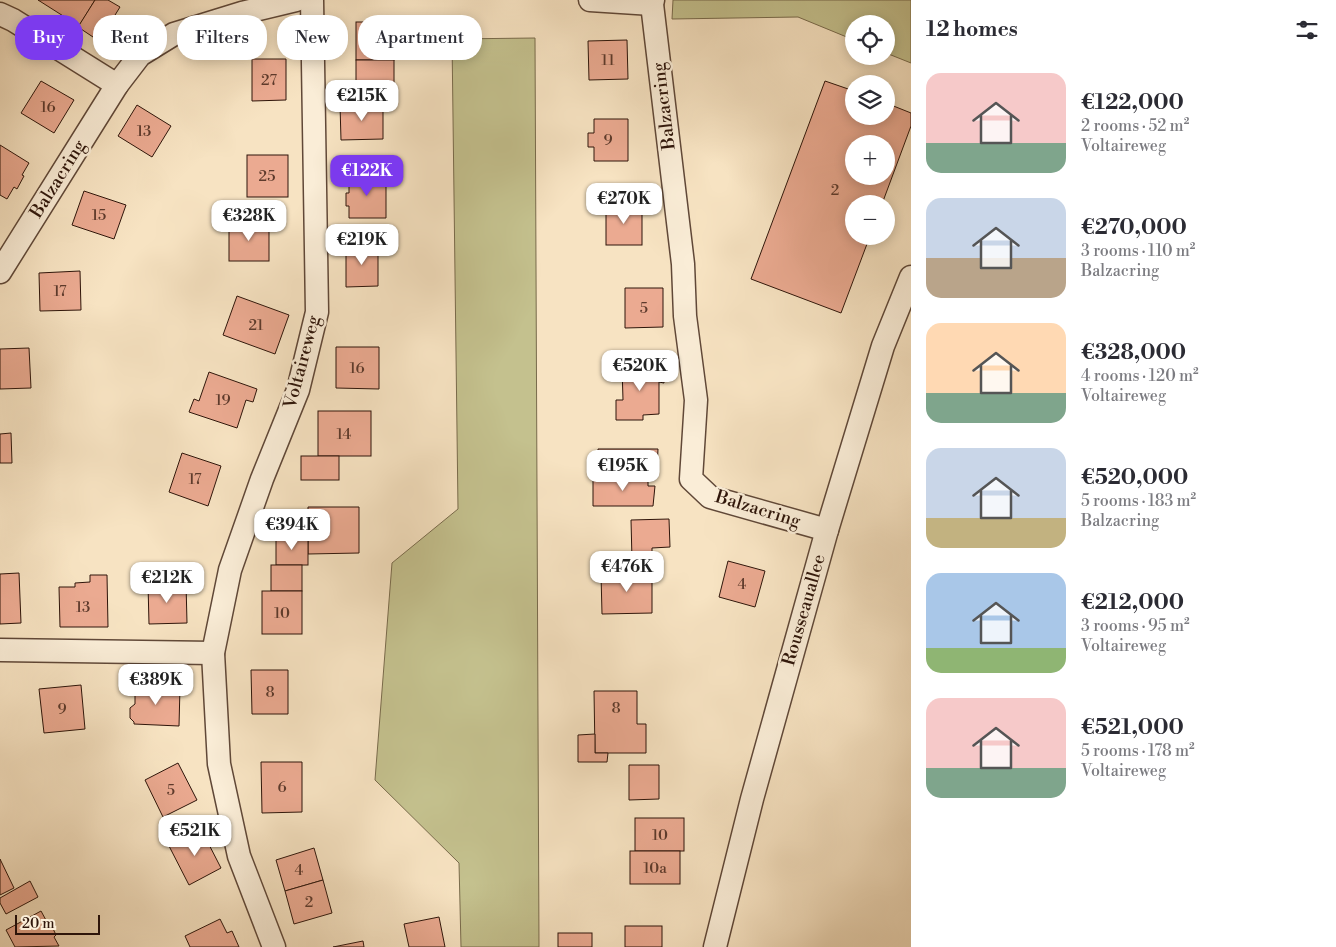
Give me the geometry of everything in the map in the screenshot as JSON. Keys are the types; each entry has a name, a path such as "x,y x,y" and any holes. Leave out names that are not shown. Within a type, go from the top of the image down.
{"street":[{"name":"Balzacring","path":"0,272 117,85 140,55 174,34 242,13 296,0"},
{"name":"Voltaireweg","path":"274,947 239,856 221,773 212,653 230,570 262,479 298,390 317,312 312,0"},
{"name":"Balzacring","path":"590,0 652,2 683,264 685,316 696,400 691,479 710,497 827,530"},
{"path":"0,14 13,20 117,85"},
{"name":"Rousseauallee","path":"714,947 752,799 827,530 883,346 911,277"},
{"path":"0,650 212,653"}],"shaded area":[{"path":"673,0 911,0 911,63 895,57 895,15 845,15 845,36 798,17 672,19"},
{"path":"535,38 539,947 461,947 459,863 375,780 392,563 458,509 452,60 482,60 482,39"}],"building":[{"path":"38,0 95,0 83,20 83,15 62,15"},
{"path":"95,0 108,0 120,7 115,15 93,15 93,37 83,30 83,19"},
{"path":"356,22 358,22 358,60 356,60"},
{"path":"627,40 628,79 589,80 588,41"},
{"path":"252,60 286,60 286,100 252,101"},
{"path":"356,60 394,60 394,85 356,85"},
{"path":"41,81 74,100 54,133 21,113"},
{"path":"825,81 845,88 845,125 895,125 895,107 911,113 911,126 895,169 895,135 845,135 845,185 889,185 885,195 845,195 845,245 867,245 841,313 751,279"},
{"path":"137,105 171,126 152,157 118,136"},
{"path":"340,105 383,105 383,139 341,140"},
{"path":"594,119 628,119 628,161 594,161 594,147 588,147 588,133 594,133"},
{"path":"0,145 29,163 17,189 14,187 7,199 0,195"},
{"path":"247,155 288,155 288,197 247,197"},
{"path":"349,176 386,176 386,218 349,218 349,206 346,206 346,193 349,193"},
{"path":"84,191 126,205 114,239 72,225"},
{"path":"606,204 642,204 642,245 606,245"},
{"path":"229,223 269,223 269,261 229,261"},
{"path":"346,246 378,246 378,286 346,287"},
{"path":"80,271 81,310 40,311 39,273"},
{"path":"625,288 663,288 663,327 625,328"},
{"path":"237,296 289,315 275,354 223,335"},
{"path":"336,347 379,347 379,389 336,388"},
{"path":"29,348 31,388 0,389 0,349"},
{"path":"663,365 664,383 659,382 659,414 643,415 643,420 616,420 616,400 623,400 622,366"},
{"path":"209,372 257,389 253,402 246,400 237,428 189,412 194,399 199,401"},
{"path":"318,411 371,411 371,456 318,456"},
{"path":"11,433 12,463 0,463 0,434"},
{"path":"598,449 658,449 657,469 648,469 648,478 598,478"},
{"path":"182,453 221,466 208,506 169,492"},
{"path":"301,456 339,456 339,480 301,480"},
{"path":"593,478 648,478 648,486 655,486 653,506 593,506"},
{"path":"308,507 359,507 359,553 308,554"},
{"path":"669,519 670,547 652,548 652,559 632,560 631,520"},
{"path":"276,538 308,538 308,565 276,565"},
{"path":"728,561 765,571 755,607 719,597"},
{"path":"271,565 302,565 302,591 271,591"},
{"path":"19,573 21,623 0,624 0,574"},
{"path":"652,573 652,613 602,614 601,574"},
{"path":"90,575 107,575 108,627 60,627 59,587 75,587 75,583 90,582"},
{"path":"186,583 187,623 149,624 148,584"},
{"path":"262,591 302,591 302,634 262,634"},
{"path":"251,670 288,670 288,714 252,714"},
{"path":"81,685 85,729 44,733 39,689"},
{"path":"135,686 180,687 179,726 134,724 130,718 130,708 135,704"},
{"path":"594,691 637,691 637,724 646,724 646,753 595,753"},
{"path":"595,734 595,753 608,753 607,762 578,762 578,735"},
{"path":"261,762 302,762 302,812 262,813"},
{"path":"178,763 197,800 163,817 145,780"},
{"path":"629,765 659,765 659,799 629,800"},
{"path":"635,818 684,818 684,851 635,851"},
{"path":"201,829 221,868 189,885 169,846"},
{"path":"314,848 323,880 285,891 276,860"},
{"path":"630,851 680,851 680,884 630,884"},
{"path":"0,859 14,888 0,895"},
{"path":"323,880 332,913 294,924 285,891"},
{"path":"30,881 38,897 6,914 0,903 0,898"},
{"path":"41,911 47,922 49,920 59,946 15,947 6,930"},
{"path":"439,917 445,947 409,947 404,924"},
{"path":"220,919 227,933 232,931 239,947 190,947 185,936"},
{"path":"625,926 662,926 662,947 625,947"},
{"path":"558,933 592,933 592,947 558,947"},
{"path":"363,941 364,947 333,947"}]}
